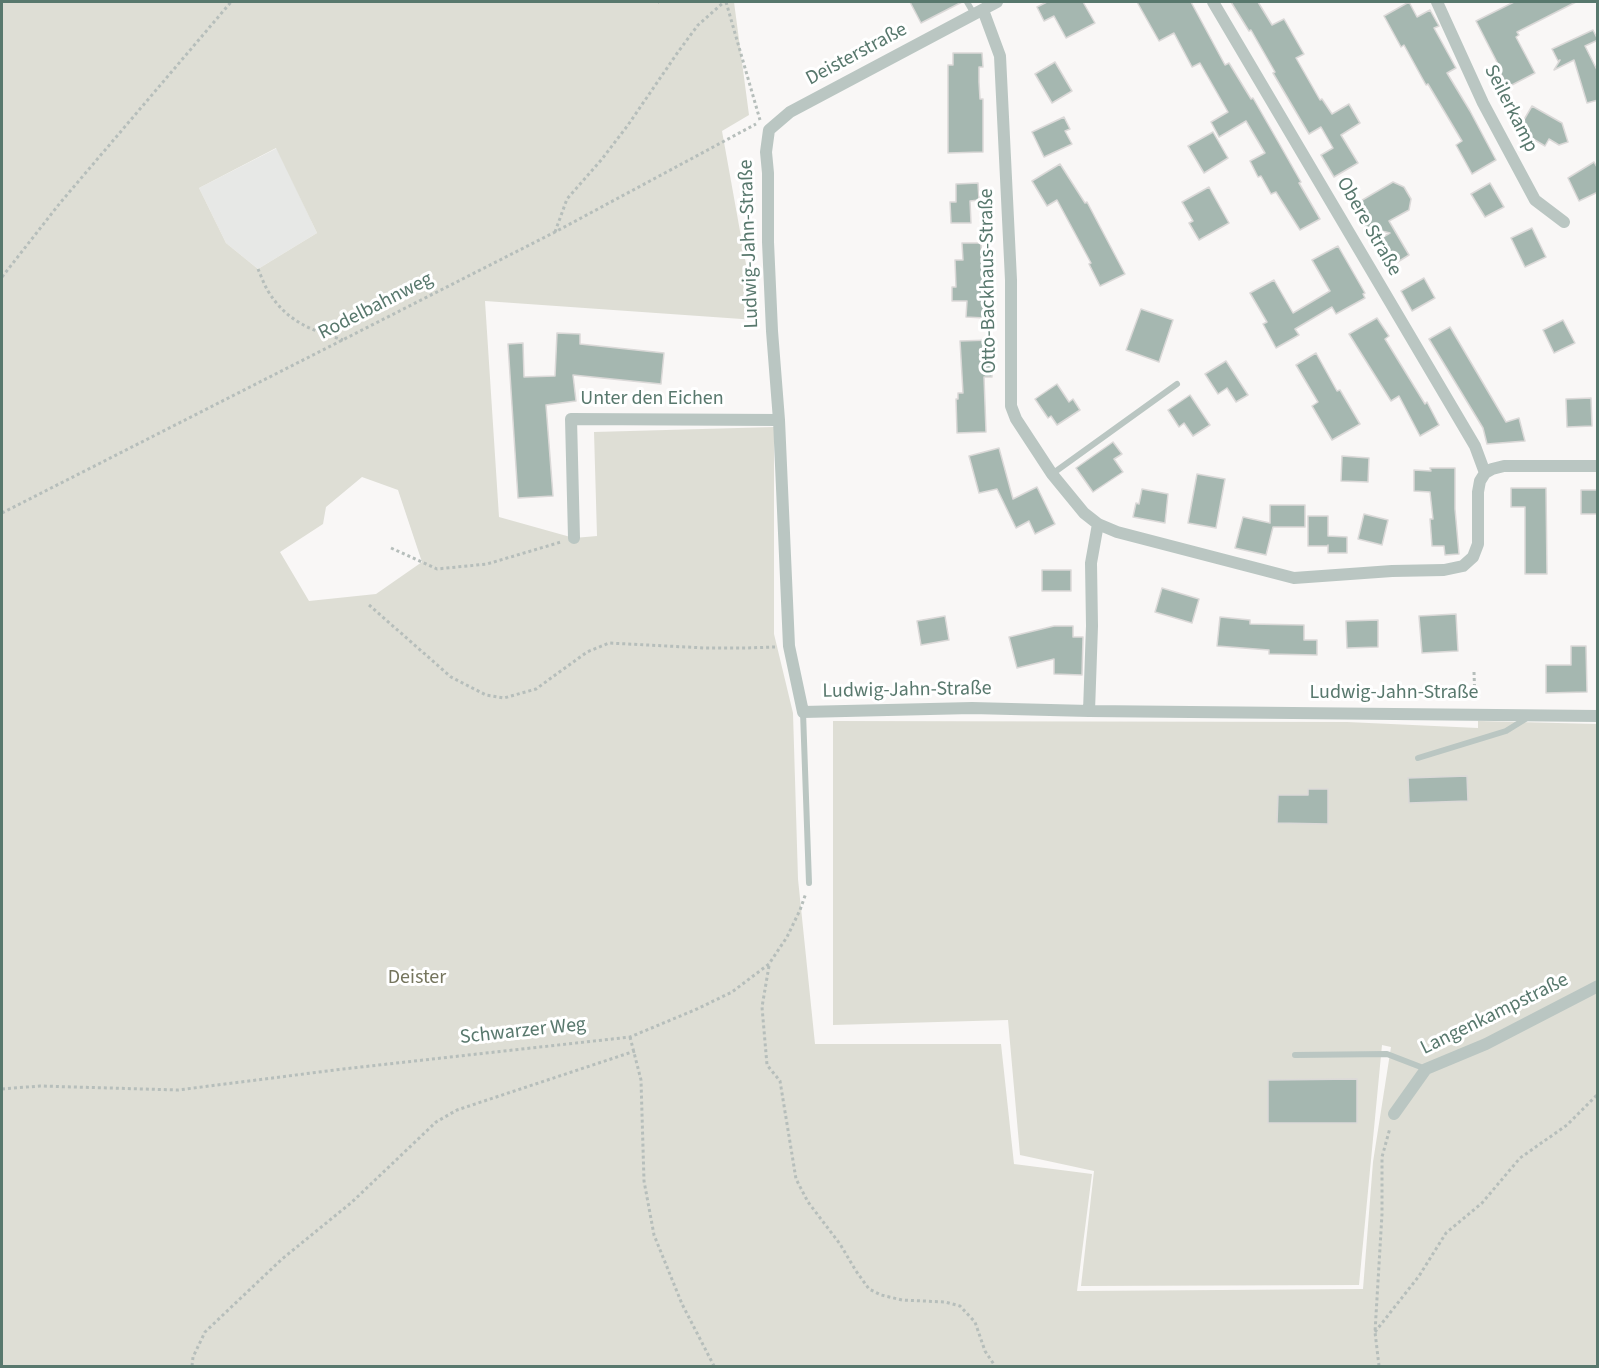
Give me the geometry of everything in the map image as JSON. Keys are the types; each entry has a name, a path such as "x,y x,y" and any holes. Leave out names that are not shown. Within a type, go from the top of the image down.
{"street":[{"name":"Deisterstraße","path":"765,126 997,2"},
{"name":"Obere Straße","path":"1213,2 1475,446 1485,473"},
{"name":"Seilerkamp","path":"1437,2 1483,103 1535,200 1564,222"},
{"name":"Otto-Backhaus-Straße","path":"978,12 1000,56 1011,280 1011,406 1016,419 1052,474 1084,513 1098,524 1117,532 1294,578 1444,570 1463,566 1473,557 1479,544 1478,492 1485,473"},
{"name":"Ludwig-Jahn-Straße","path":"765,126 772,331 779,420 789,646 802,712 972,708 1598,716"},
{"name":"Unter den Eichen","path":"574,538 571,419 779,420"},
{"path":"1485,473 1504,466 1598,466"},
{"path":"1089,711 1092,626 1091,562 1098,524"},
{"name":"Langenkampstraße","path":"1394,1114 1426,1069 1486,1044 1598,986"}],"lane":[{"path":"966,2 978,12"},
{"path":"1052,474 1177,384"},
{"path":"802,712 809,883"},
{"path":"1418,758 1506,731 1532,715"},
{"path":"1295,1056 1387,1054 1426,1069"}],"path":[{"path":"2,277 60,203 231,2"},
{"path":"555,232 567,199 622,134 698,25 725,2 765,126"},
{"name":"Rodelbahnweg","path":"2,513 765,126"},
{"path":"258,269 268,291 287,315 311,330 343,340"},
{"path":"391,548 437,569 487,564 574,538"},
{"path":"369,606 451,677 486,695 504,698 536,689 587,652 609,644 705,648 789,646"},
{"path":"1474,672 1475,714"},
{"name":"Schwarzer Weg","path":"2,1089 40,1086 178,1090 630,1037 732,992 769,964 787,937 800,910 809,883"},
{"path":"769,964 762,1007 767,1065 780,1081 796,1179 808,1202 870,1289 881,1295 902,1300 945,1302 960,1306 975,1322 985,1351 995,1366"},
{"path":"630,1037 641,1080 644,1181 654,1235 682,1304 714,1366"},
{"path":"192,1366 193,1357 205,1332 282,1259 352,1202 436,1122 457,1110 634,1051"},
{"path":"1375,1332 1419,1275 1446,1233 1482,1203 1520,1158 1567,1125 1598,1094"},
{"path":"1379,1366 1375,1332 1382,1214 1382,1157 1394,1114"}],"shaded area":[{"path":"277,148 317,233 258,269 226,243 199,188"}],"green space":[{"name":"Deister","path":"2,2 734,2 749,115 722,131 756,320 485,301 499,517 574,538 597,536 594,432 774,427 774,634 793,713 798,879 815,1044 1001,1044 1014,1164 1092,1174 1077,1291 1363,1289 1373,1162 1391,1047 1382,1045 1359,1285 1081,1286 1094,1171 1020,1155 1008,1020 833,1025 833,721 1347,722 1478,728 1478,721 1597,724 1597,1366 2,1366","holes":["276,148 317,233 258,269 226,243 199,188","362,477 398,490 422,562 376,594 309,601 280,552 323,524 326,507"]}],"building":[{"path":"910,2 962,2 921,23"},
{"path":"1047,2 1083,2 1095,23 1066,38 1054,16 1044,21 1037,7"},
{"path":"1137,2 1191,2 1225,65 1229,63 1251,99 1253,98 1320,219 1300,230 1276,192 1271,194 1261,176 1258,177 1250,161 1265,153 1246,121 1219,137 1211,122 1228,112 1200,63 1192,67 1174,33 1159,41"},
{"path":"1231,2 1258,2 1272,25 1284,19 1304,54 1296,58 1320,100 1322,99 1332,114 1349,104 1360,123 1341,135 1358,163 1334,177 1321,155 1333,148 1321,127 1309,134 1251,30 1249,31"},
{"path":"1409,2 1417,17 1430,10 1439,26 1434,28 1456,68 1447,73 1496,160 1472,174 1456,145 1462,141 1428,84 1426,85 1404,45 1401,47 1384,16"},
{"path":"1514,2 1576,2 1517,32 1519,35 1516,37 1535,73 1508,87 1476,21"},
{"path":"1593,30 1598,40 1585,46 1598,72 1598,100 1587,103 1574,60 1554,70 1560,60 1558,61 1552,49"},
{"path":"953,53 982,53 983,67 979,67 979,82 980,99 983,99 983,152 948,153 948,65 953,65"},
{"path":"1055,62 1072,91 1052,103 1035,74"},
{"path":"1532,106 1562,123 1568,142 1559,145 1549,139 1545,146 1518,130"},
{"path":"1064,117 1070,129 1065,131 1072,144 1044,157 1032,132"},
{"path":"1213,132 1228,158 1204,173 1188,146"},
{"path":"1594,162 1598,169 1598,192 1579,201 1568,178"},
{"path":"1060,164 1085,203 1087,202 1125,274 1100,286 1089,264 1091,263 1057,200 1047,206 1032,181"},
{"path":"1393,182 1404,187 1411,199 1409,210 1389,221 1409,255 1388,268 1373,243 1390,233 1365,227 1356,210 1359,202"},
{"path":"978,183 979,200 970,201 971,223 951,223 950,202 956,202 956,184"},
{"path":"1490,183 1504,207 1485,217 1471,194"},
{"path":"1209,187 1229,223 1199,240 1189,223 1193,221 1182,202"},
{"path":"1532,228 1546,257 1525,267 1511,238"},
{"path":"962,243 981,243 983,290 986,290 985,318 966,317 967,301 952,301 952,287 956,287 955,260 963,260"},
{"path":"1338,246 1365,293 1363,294 1365,298 1336,314 1332,307 1295,329 1299,335 1276,348 1263,324 1267,322 1250,293 1274,280 1293,313 1330,291 1312,260"},
{"path":"1424,278 1435,298 1412,311 1401,291"},
{"path":"1141,309 1173,320 1159,362 1126,350"},
{"path":"1377,318 1389,336 1385,339 1425,404 1427,402 1439,425 1420,436 1399,396 1391,401 1349,334"},
{"path":"1563,320 1575,343 1554,353 1543,330"},
{"path":"1450,327 1506,422 1519,418 1525,441 1487,444 1483,428 1429,339"},
{"path":"557,333 580,334 580,344 664,353 661,384 573,375 576,401 546,405 553,496 518,498 508,344 523,343 524,377 555,376"},
{"path":"990,340 992,377 984,377 986,432 957,433 956,399 958,399 958,393 963,393 960,341"},
{"path":"1316,353 1337,391 1340,390 1360,424 1332,440 1312,406 1318,402 1296,365"},
{"path":"1226,361 1248,395 1236,402 1227,388 1218,394 1205,374"},
{"path":"1057,384 1069,402 1073,399 1080,410 1057,425 1051,416 1048,418 1035,399"},
{"path":"1190,395 1210,425 1193,436 1184,423 1179,427 1168,410"},
{"path":"1591,398 1592,426 1567,427 1566,399"},
{"path":"1113,442 1122,454 1114,459 1123,472 1093,492 1076,468"},
{"path":"999,448 1013,499 1037,487 1055,524 1035,534 1029,521 1016,528 997,489 979,493 969,456"},
{"path":"1342,456 1369,458 1368,482 1341,481"},
{"path":"1430,468 1455,468 1455,509 1459,554 1445,555 1444,546 1432,546 1430,519 1433,519 1430,492 1414,491 1414,470 1431,471"},
{"path":"1197,474 1225,479 1216,528 1188,523"},
{"path":"1511,488 1546,488 1547,574 1525,574 1525,507 1511,507"},
{"path":"1142,489 1168,494 1165,523 1133,517"},
{"path":"1581,490 1598,490 1598,514 1581,514"},
{"path":"1270,505 1305,505 1305,527 1273,527 1266,555 1235,548 1243,517 1270,523"},
{"path":"1364,514 1388,520 1382,545 1358,539"},
{"path":"1308,516 1328,516 1328,536 1347,537 1347,553 1328,553 1328,546 1308,546"},
{"path":"1042,570 1071,570 1071,591 1042,591"},
{"path":"1162,588 1199,599 1192,623 1155,612"},
{"path":"1456,614 1458,651 1422,653 1419,616"},
{"path":"945,616 949,640 921,645 917,621"},
{"path":"1220,617 1250,620 1250,624 1304,625 1304,640 1317,640 1317,655 1269,654 1269,650 1217,646"},
{"path":"1378,620 1378,647 1347,648 1346,621"},
{"path":"1054,626 1073,626 1073,637 1083,637 1082,675 1054,674 1054,659 1017,668 1009,637"},
{"path":"1571,646 1586,646 1587,692 1546,693 1546,665 1571,665"},
{"path":"1467,776 1468,801 1409,803 1408,778"},
{"path":"1308,789 1328,789 1328,824 1277,823 1278,795 1308,795"},
{"path":"1357,1079 1357,1123 1268,1123 1268,1080"}]}
